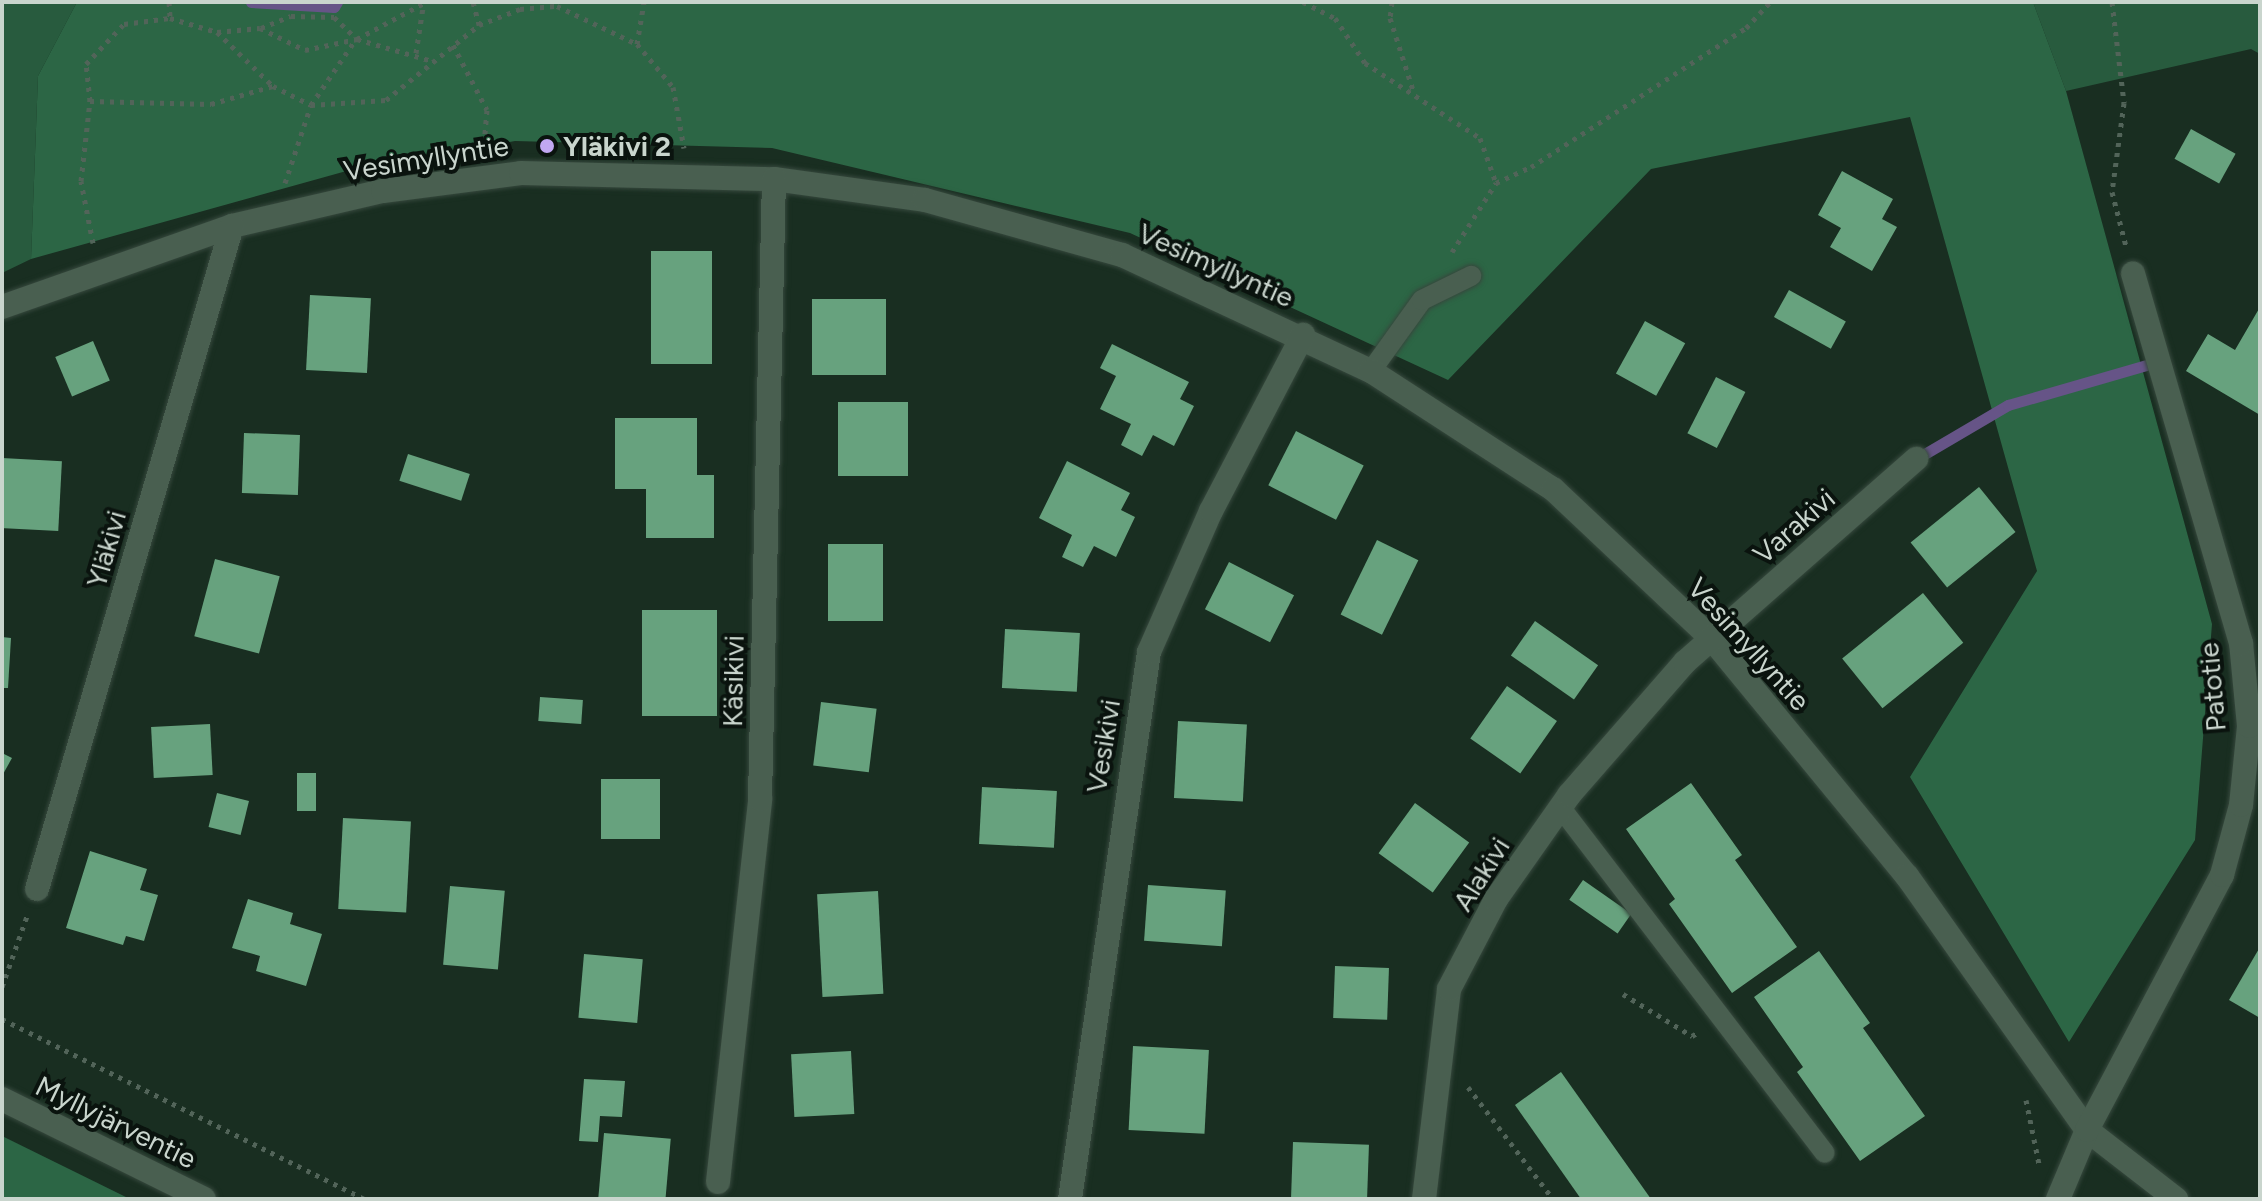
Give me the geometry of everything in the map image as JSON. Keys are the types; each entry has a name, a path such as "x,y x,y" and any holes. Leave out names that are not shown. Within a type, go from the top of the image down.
{"street":[{"name":"Vesimyllyntie","path":"2,307 232,226 383,191 521,173 774,179 925,200 1122,255 1303,335 1371,371 1553,489 1712,639 1907,876 2087,1130 2176,1199"},
{"name":"Käsikivi","path":"718,1182 760,799 774,179"},
{"name":"Yläkivi","path":"37,889 232,226"},
{"name":"Patotie","path":"2059,1193 2087,1130 2222,875 2241,805 2249,726 2241,643 2133,273"},
{"name":"Vesikivi","path":"1070,1199 1149,652 1211,511 1303,335"},
{"name":"Varakivi","path":"1712,639 1916,459"},
{"name":"Alakivi","path":"1424,1199 1449,989 1496,899 1561,808 1685,662 1712,639"},
{"name":"Myllyjärventie","path":"2,1099 204,1199"}],"lane":[{"path":"1371,371 1422,300 1471,276"},
{"path":"1561,808 1825,1153"}],"path":[{"path":"169,2 170,18"},
{"path":"473,2 479,25"},
{"path":"637,44 644,2"},
{"path":"1303,2 1335,18 1365,63 1480,138 1496,183"},
{"path":"1392,2 1390,18 1414,94"},
{"path":"1422,300 1496,183 1531,167 1746,28 1770,2"},
{"path":"2112,2 2124,103 2112,192 2133,273"},
{"path":"260,28 305,50 357,39 424,4"},
{"path":"416,53 424,4"},
{"path":"217,32 273,86 311,105 386,100 479,25 521,5 559,4 637,44 673,87 689,177"},
{"path":"99,271 81,181 90,101 86,64 124,24 170,18 217,32 260,28 291,16 334,17 357,39 416,53 432,61"},
{"path":"279,216 288,169 311,105 357,39"},
{"path":"453,45 487,110 481,179"},
{"path":"90,101 211,104 273,86"},
{"path":"2,987 37,889"},
{"path":"1623,994 1692,1036 1720,1018"},
{"path":"2,1019 364,1199"},
{"path":"1441,1051 1553,1199"},
{"path":"2025,1097 2035,1160 2059,1193"}],"green space":[{"path":"2,2 77,2 38,76 31,259 2,273"},
{"path":"77,2 2033,2 2066,91 2212,624 2195,840 2069,1042 1910,777 2037,571 1910,117 1651,169 1448,380 1130,233 772,148 515,141 368,165 31,259 38,76"},
{"path":"2033,2 2260,2 2260,54 2251,49 2066,91"},
{"path":"2,1136 130,1199 2,1199"}],"building":[{"path":"2191,129 2236,154 2219,183 2175,159"},
{"path":"1842,171 1893,199 1882,219 1897,227 1872,271 1830,247 1841,228 1818,215"},
{"path":"651,251 712,251 712,364 651,364"},
{"path":"1789,290 1846,322 1831,349 1774,317"},
{"path":"310,295 371,298 367,373 306,370"},
{"path":"812,299 886,299 886,375 812,375"},
{"path":"2260,307 2260,415 2186,371 2208,334 2235,350"},
{"path":"1645,321 1685,343 1656,396 1616,373"},
{"path":"93,341 110,381 72,397 55,357"},
{"path":"1112,344 1189,382 1180,399 1194,406 1174,446 1153,435 1142,456 1121,445 1131,424 1100,409 1116,376 1100,368"},
{"path":"1716,377 1745,392 1717,448 1687,433"},
{"path":"838,402 908,402 908,476 838,476"},
{"path":"615,418 697,418 697,475 714,475 714,538 646,538 646,489 615,489"},
{"path":"1296,431 1364,466 1336,520 1268,485"},
{"path":"244,433 300,435 298,495 242,493"},
{"path":"408,454 470,474 461,501 399,481"},
{"path":"2,458 62,461 58,531 2,528"},
{"path":"1067,461 1130,493 1121,510 1135,517 1116,557 1094,546 1083,567 1062,557 1072,535 1039,518"},
{"path":"1979,487 2016,532 1947,587 1911,542"},
{"path":"1377,540 1418,560 1382,635 1341,615"},
{"path":"828,544 883,544 883,621 828,621"},
{"path":"215,559 280,576 259,654 194,636"},
{"path":"1229,562 1294,595 1270,642 1205,609"},
{"path":"1923,593 1963,643 1882,708 1842,658"},
{"path":"642,610 717,610 717,716 642,716"},
{"path":"1535,621 1598,665 1574,700 1511,655"},
{"path":"1005,629 1080,633 1077,692 1002,688"},
{"path":"2,637 11,638 8,688 2,688"},
{"path":"1507,686 1557,721 1520,773 1470,738"},
{"path":"540,697 583,700 581,724 538,721"},
{"path":"821,702 877,709 869,772 813,766"},
{"path":"1178,721 1247,725 1243,802 1174,798"},
{"path":"210,724 213,775 154,778 151,727"},
{"path":"2,753 12,758 2,776"},
{"path":"297,773 316,773 316,811 297,811"},
{"path":"601,779 660,779 660,839 601,839"},
{"path":"1691,783 1742,855 1735,860 1797,947 1732,993 1669,904 1675,899 1626,829"},
{"path":"982,787 1057,791 1054,848 979,844"},
{"path":"217,793 249,801 241,835 209,827"},
{"path":"1415,803 1469,842 1433,893 1379,853"},
{"path":"343,818 411,822 406,912 338,909"},
{"path":"90,851 147,869 140,890 158,895 144,941 126,936 123,945 66,928"},
{"path":"1583,880 1631,914 1618,934 1569,900"},
{"path":"1148,885 1226,890 1222,946 1144,941"},
{"path":"450,886 505,891 498,969 443,965"},
{"path":"878,891 883,994 822,997 817,894"},
{"path":"248,899 293,913 290,924 322,934 306,986 256,971 260,956 232,948"},
{"path":"2260,947 2260,1018 2229,1000"},
{"path":"1819,951 1870,1023 1863,1028 1925,1116 1860,1161 1797,1072 1803,1067 1754,997"},
{"path":"584,954 643,959 637,1023 578,1018"},
{"path":"1335,966 1389,968 1387,1020 1333,1018"},
{"path":"1133,1046 1209,1050 1204,1134 1129,1130"},
{"path":"851,1051 854,1114 794,1117 791,1054"},
{"path":"1561,1072 1651,1199 1581,1199 1515,1105"},
{"path":"584,1079 625,1081 622,1117 600,1116 598,1142 579,1141"},
{"path":"604,1133 671,1139 665,1199 598,1199"},
{"path":"1293,1142 1369,1145 1367,1199 1291,1199"}],"waterway":[{"path":"251,2 334,7 337,2"},
{"path":"1916,459 2008,405 2147,365"}],"place":[{"name":"Yläkivi 2","path":"547,146"}]}
